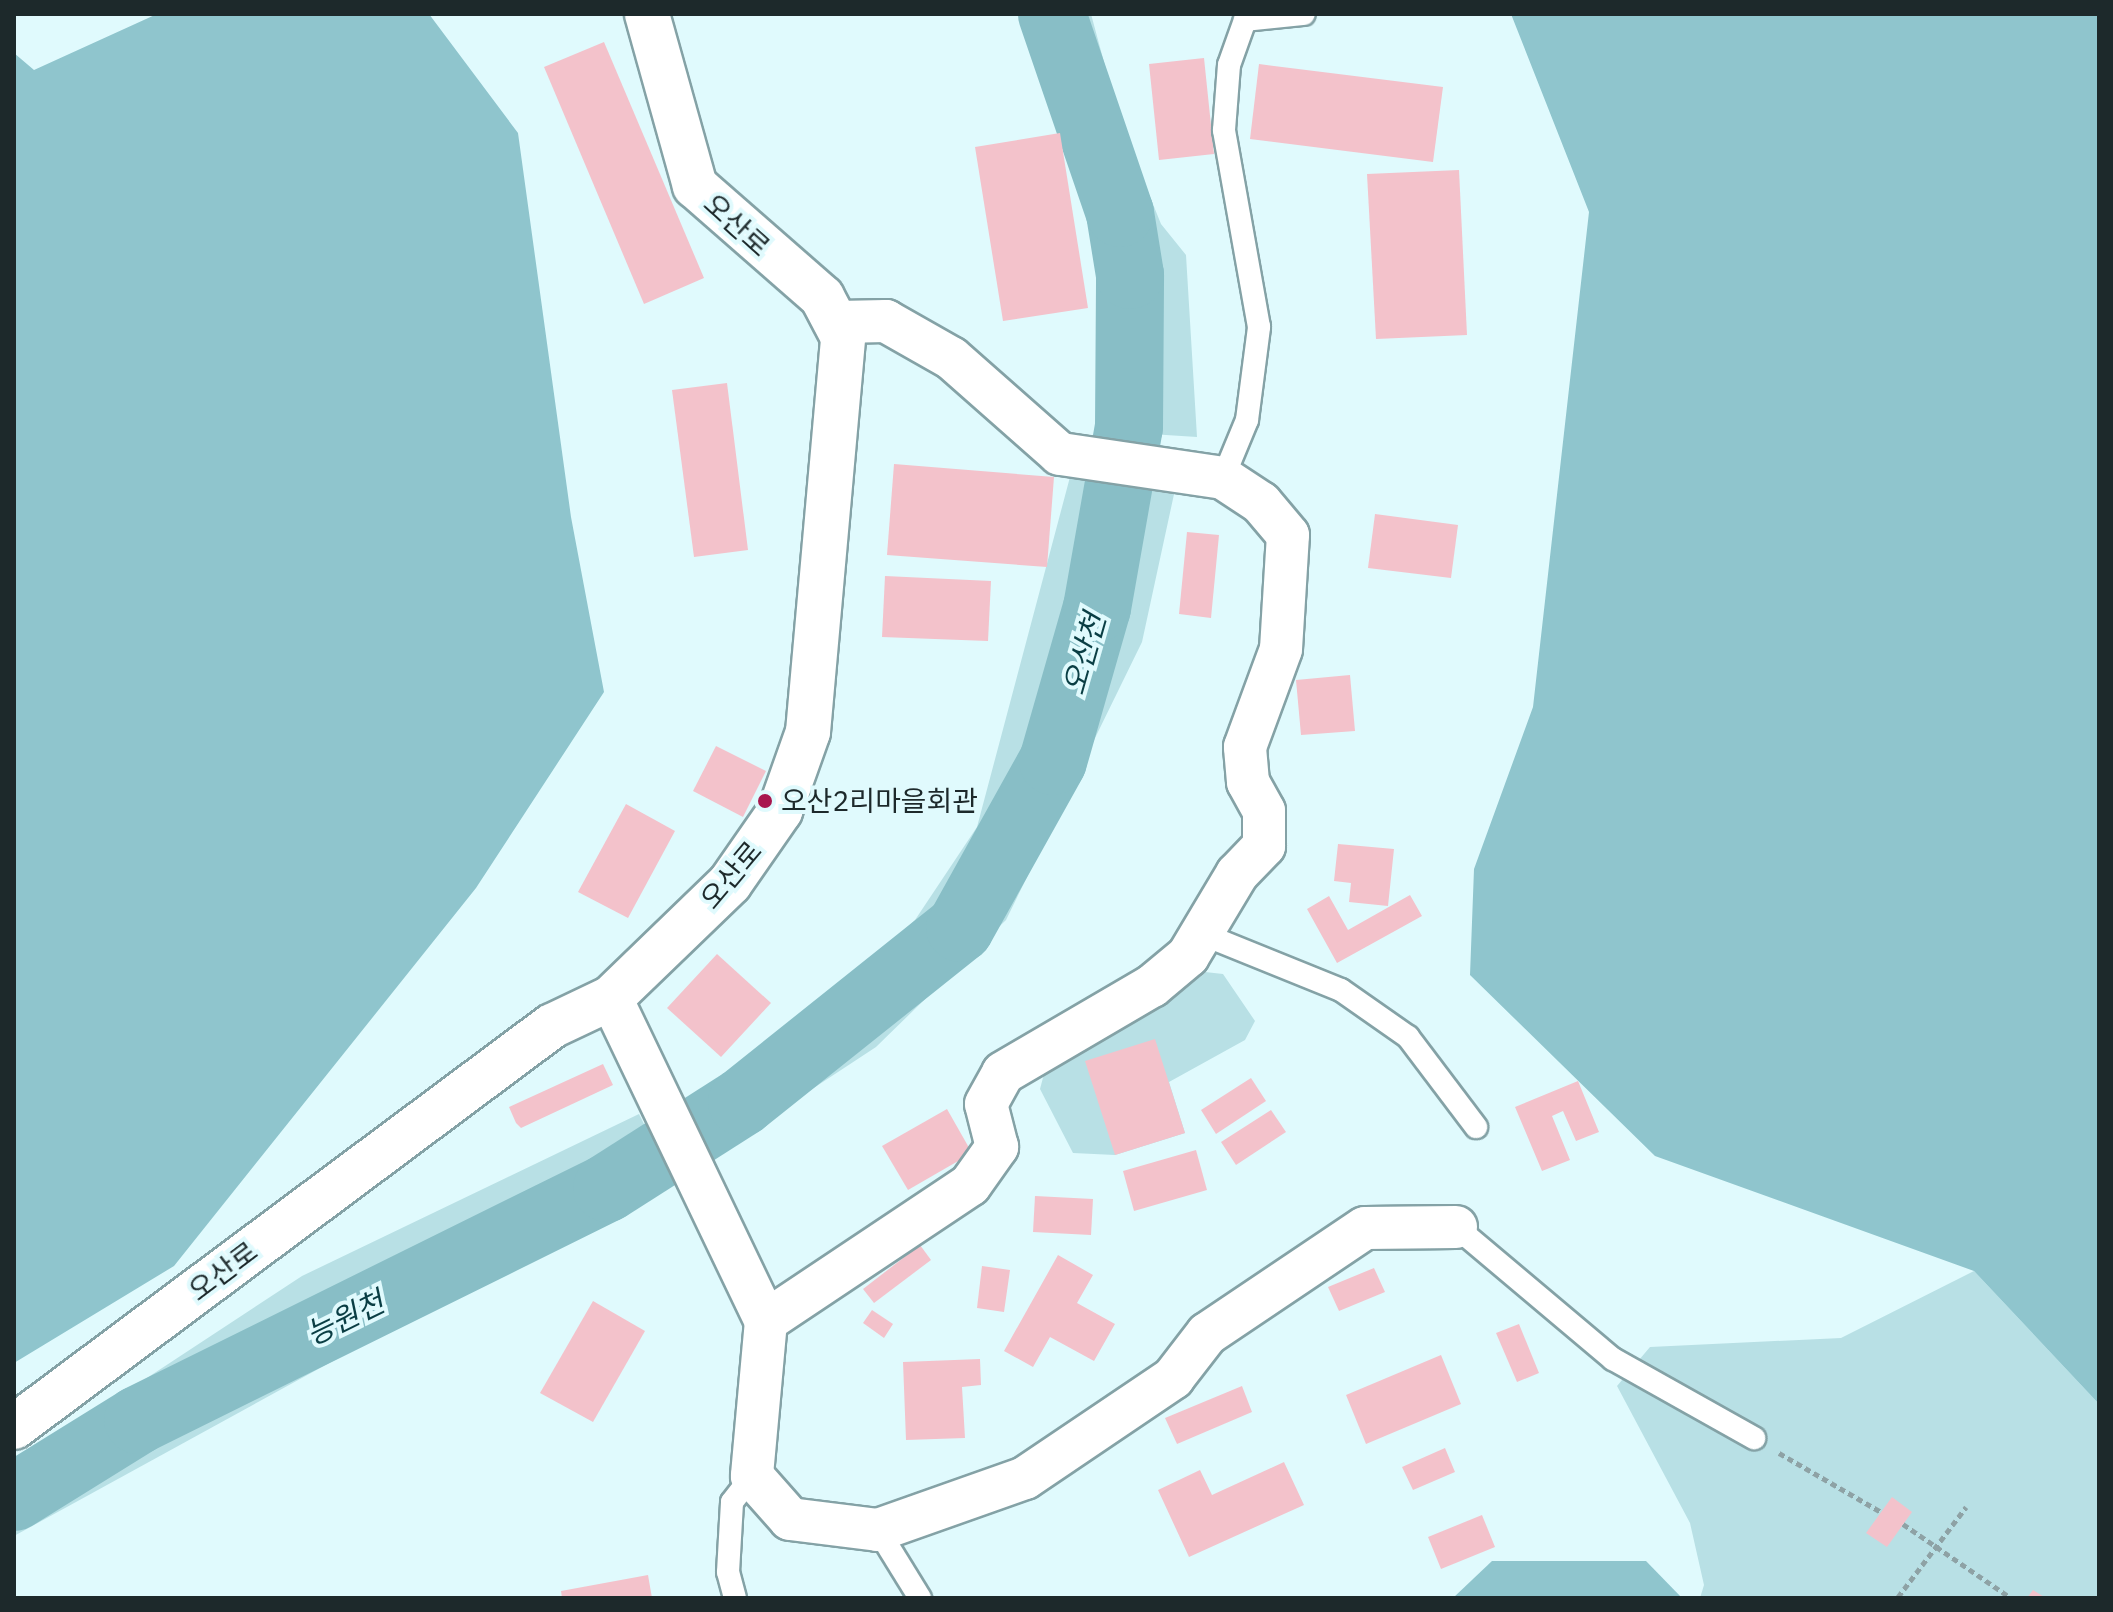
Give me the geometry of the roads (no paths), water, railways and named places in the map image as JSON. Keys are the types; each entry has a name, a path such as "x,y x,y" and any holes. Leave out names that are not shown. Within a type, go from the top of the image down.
{"street":[{"name":"오산로","path":"14,1427 552,1026 611,998 730,883 798,771 808,732 843,371 839,322 822,297 695,186 647,14"},
{"path":"766,1321 970,1185 997,1147 986,1104 1003,1073 1152,986 1188,956 1237,874 1264,846 1264,811 1248,782 1245,747 1281,649 1288,535 1261,503 1223,478 1180,476 1082,462 1030,435 951,358 886,321 839,322"},
{"path":"611,998 656,1099 766,1321 752,1476 790,1519 878,1530 1025,1478 1173,1378 1207,1334 1365,1228 1456,1227"}],"lane":[{"path":"1223,478 1247,420 1259,327 1224,130 1229,65 1245,20 1304,14"},
{"path":"1200,933 1341,990 1408,1037 1476,1127"},
{"path":"1456,1227 1613,1359 1754,1438"},
{"path":"735,1598 728,1572 732,1502 752,1476"},
{"path":"878,1530 920,1598"}],"waterway":[{"name":"오산천","path":"14,1497 138,1420 607,1188 742,1102 960,928 1053,761 1097,608 1129,427 1130,275 1120,213 1052,14"}],"place":[{"name":"오산2리마을회관","path":"765,801"}],"water label":[{"name":"능원천","path":"345,1318"}]}
